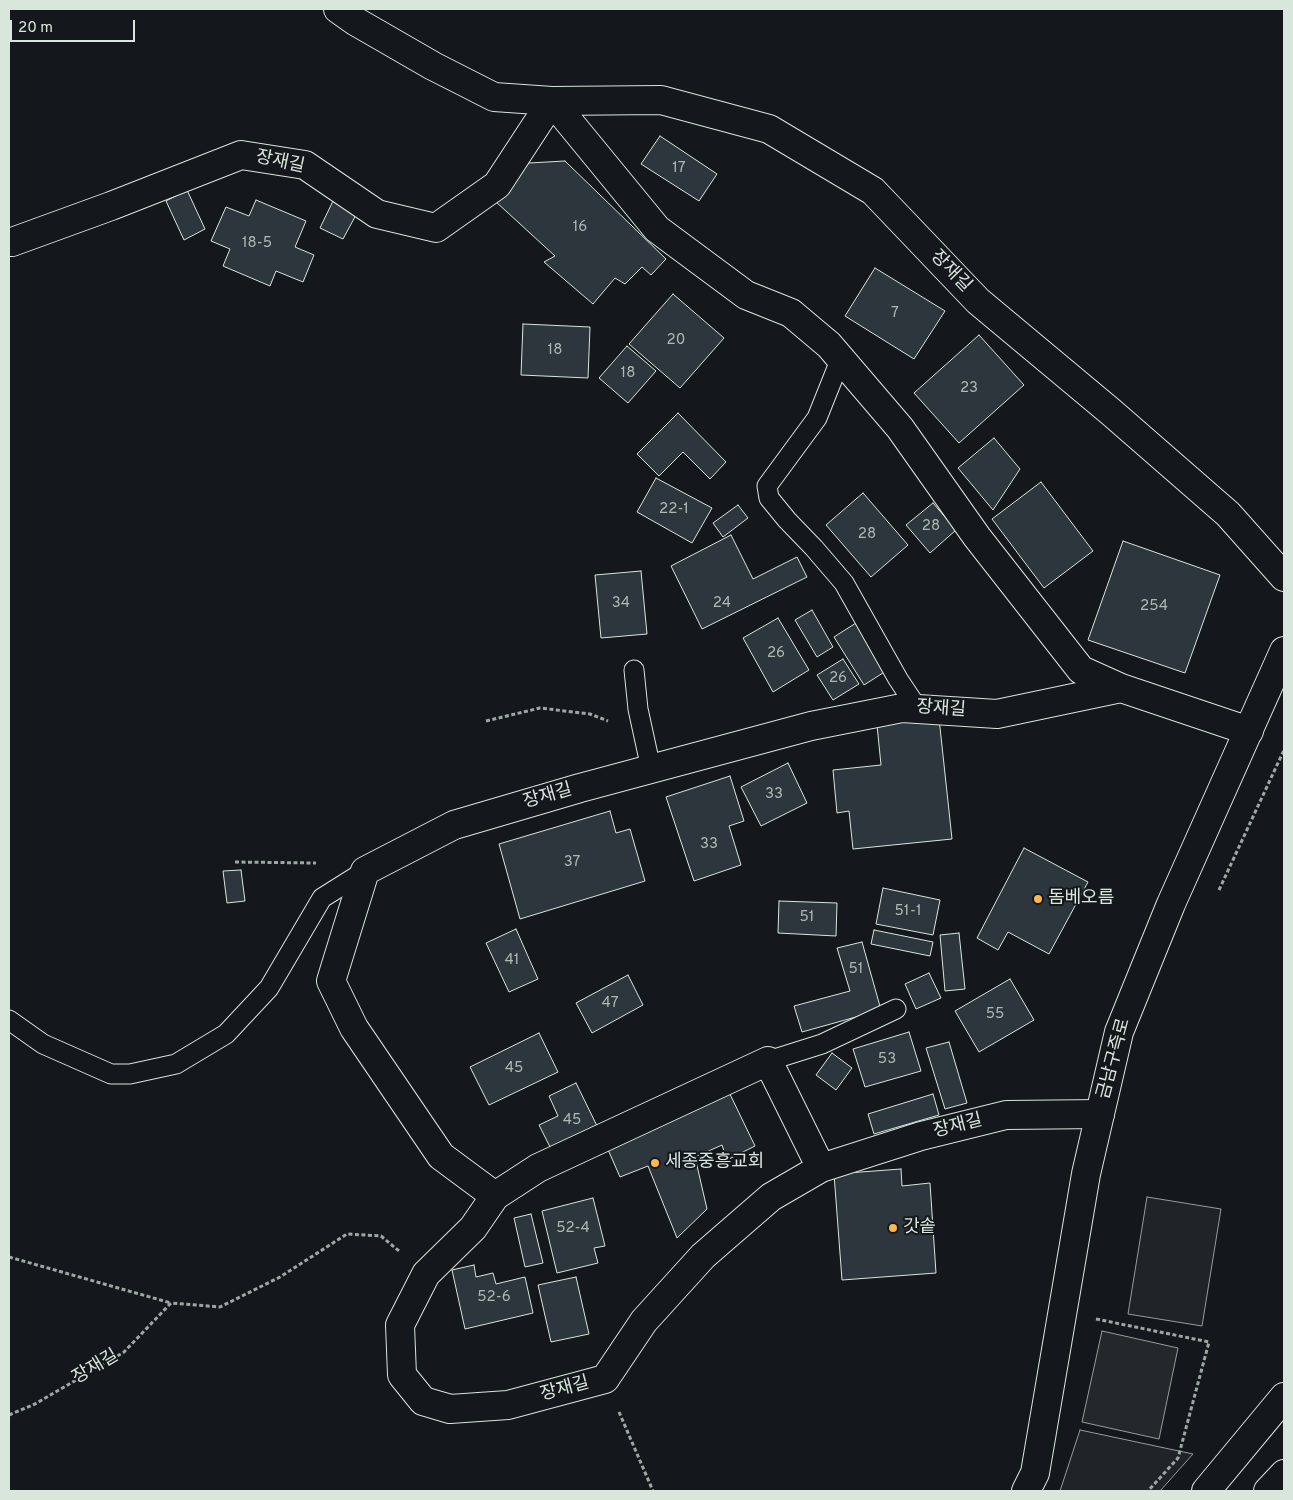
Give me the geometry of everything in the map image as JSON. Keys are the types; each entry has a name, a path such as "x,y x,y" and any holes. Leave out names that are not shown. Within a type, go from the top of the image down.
{"main road":[{"name":"장재길","path":"338,9 355,21 434,66 494,97 552,101 661,100 770,129 873,191 978,301 1111,412 1228,514 1284,577"},
{"name":"장재길","path":"9,242 102,209 241,155 305,165 377,214 436,228 497,185 552,101"},
{"path":"552,101 657,229 746,295 791,313 830,345 900,428 978,537 1081,670 1121,688 1249,731"},
{"name":"금남구즉로","path":"1026,1491 1035,1473 1086,1174 1119,1032 1171,904 1284,651"},
{"name":"장재길","path":"365,871 454,824 811,726 902,708 997,714 1121,688"},
{"path":"365,871 331,981 354,1028 441,1156 495,1196"},
{"name":"장재길","path":"768,1060 538,1168 495,1196 473,1228 426,1274 400,1325 402,1375 424,1401 450,1410 508,1405 605,1379 644,1322 703,1256 771,1197 820,1168 921,1136 1006,1115 1100,1114"},
{"path":"768,1060 820,1168"},
{"path":"1206,1491 1284,1397"},
{"path":"1268,1491 1284,1474"}],"lane":[{"path":"841,358 817,418 767,486 769,498 844,583 898,679 918,709"},
{"path":"634,670 638,709 650,769"},
{"path":"9,1020 43,1044 111,1074 130,1074 176,1064 226,1034 269,988 322,898 365,871"},
{"path":"768,1060 822,1044 896,1009"}],"path":[{"path":"486,721 540,708 590,714 644,735"},
{"path":"1216,895 1226,879 1284,750"},
{"path":"235,862 321,863"},
{"path":"9,1257 171,1302 220,1307 280,1277 347,1234 381,1236 426,1274"},
{"name":"장재길","path":"9,1415 35,1404 124,1352 171,1302"},
{"path":"1096,1319 1162,1334 1209,1342 1178,1458 1148,1491"},
{"path":"605,1379 653,1491"}],"shaded area":[{"path":"1147,1197 1221,1209 1202,1326 1128,1314"},
{"path":"1102,1331 1178,1348 1159,1439 1082,1422"},
{"path":"1080,1430 1193,1454 1160,1491 1060,1491"}],"building":[{"path":"660,136 717,174 699,201 641,164"},
{"path":"565,161 666,259 651,275 642,267 625,284 615,278 593,304 544,262 555,256 495,201 529,163"},
{"path":"187,190 205,229 184,240 166,201"},
{"path":"256,200 306,221 295,247 314,255 303,282 276,271 270,286 223,266 230,249 211,241 226,207 249,216"},
{"path":"333,201 357,213 343,239 320,228"},
{"path":"875,268 945,311 914,359 845,316"},
{"path":"673,294 724,338 680,388 629,344"},
{"path":"523,324 590,327 588,378 521,375"},
{"path":"979,335 1024,385 959,443 914,393"},
{"path":"627,346 656,371 628,403 599,378"},
{"path":"678,413 726,462 710,479 683,452 659,476 637,454"},
{"path":"994,438 1020,469 993,510 958,468"},
{"path":"656,478 712,508 692,543 637,512"},
{"path":"1041,482 1093,551 1044,588 992,519"},
{"path":"863,493 908,545 871,577 826,525"},
{"path":"933,503 956,530 930,553 906,525"},
{"path":"738,505 748,518 723,537 713,523"},
{"path":"731,535 753,579 797,557 807,577 702,629 671,566"},
{"path":"1123,541 1220,575 1185,673 1088,640"},
{"path":"641,571 647,634 601,638 595,575"},
{"path":"812,610 833,647 817,657 795,620"},
{"path":"778,618 809,670 773,692 743,638"},
{"path":"856,623 886,671 864,685 834,637"},
{"path":"843,659 859,684 833,700 817,675"},
{"path":"939,718 952,839 853,849 849,811 837,813 833,770 881,765 877,725"},
{"path":"788,763 807,803 761,826 741,787"},
{"path":"730,776 744,821 729,826 741,865 694,881 666,797"},
{"path":"610,811 616,833 630,829 645,881 520,919 499,844"},
{"path":"1024,848 1088,882 1049,954 1008,932 998,950 977,938"},
{"path":"241,870 245,901 227,903 223,871"},
{"path":"883,888 940,900 933,935 876,924"},
{"path":"779,901 837,903 836,936 778,933"},
{"path":"516,929 538,979 509,992 486,943"},
{"path":"874,930 933,942 930,956 871,944"},
{"path":"959,933 965,989 945,991 940,935"},
{"path":"862,942 881,1010 802,1032 794,1006 850,991 837,948"},
{"path":"929,973 941,998 916,1009 905,984"},
{"path":"628,975 643,1005 592,1033 576,1003"},
{"path":"1010,979 1034,1020 979,1052 955,1011"},
{"path":"909,1032 921,1071 865,1087 853,1049"},
{"path":"539,1033 558,1072 489,1105 470,1067"},
{"path":"949,1042 967,1103 945,1109 926,1048"},
{"path":"832,1053 852,1068 836,1090 816,1075"},
{"path":"576,1083 600,1132 554,1155 539,1125 558,1116 549,1096"},
{"name":"세종중흥교회","path":"727,1088 755,1146 727,1160 722,1145 695,1157 707,1209 677,1238 648,1166 620,1177 606,1145"},
{"path":"933,1094 939,1115 874,1134 868,1114"},
{"path":"901,1169 902,1186 930,1183 936,1273 842,1280 834,1174"},
{"path":"593,1198 605,1246 594,1248 598,1263 557,1273 542,1211"},
{"path":"531,1214 543,1263 525,1267 514,1218"},
{"path":"474,1265 476,1277 493,1273 496,1284 525,1277 533,1313 465,1329 452,1270"},
{"path":"576,1277 589,1334 551,1342 538,1285"}],"place":[{"name":"돔베오름","path":"1038,899"},
{"name":"세종중흥교회","path":"655,1163"},
{"name":"갓솥","path":"893,1228"}]}
